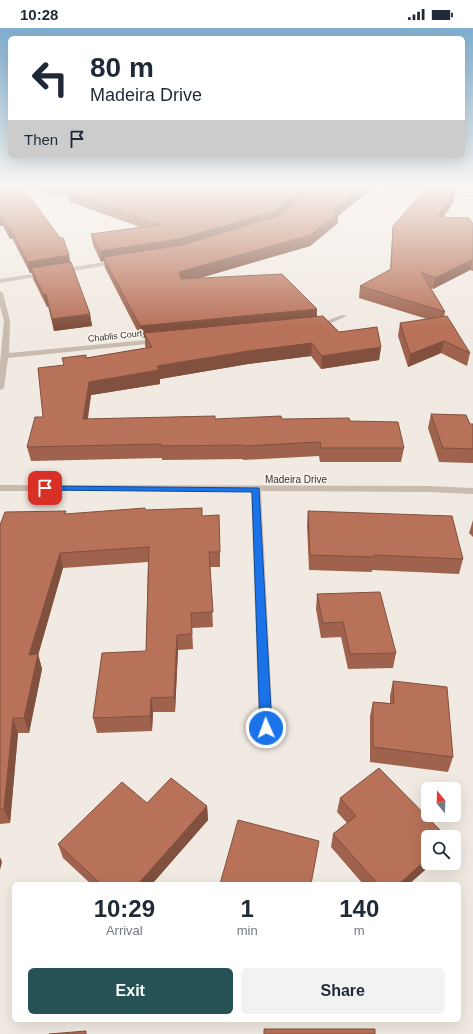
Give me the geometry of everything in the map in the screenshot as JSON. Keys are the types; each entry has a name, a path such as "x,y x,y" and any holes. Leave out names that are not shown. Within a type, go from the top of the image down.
{"street":[{"path":"0,281 126,261"},
{"path":"0,293 7,322 5,356 0,388"},
{"path":"310,326 325,324 344,316"},
{"name":"Chablis Court","path":"5,356 161,341"},
{"name":"Madeira Drive","path":"0,488 256,490 430,489 473,491"},
{"path":"256,490 266,728"}],"building":[{"path":"13,233 56,233 60,238 63,238 69,255 28,262"},
{"path":"200,233 179,239 100,251 91,234"},
{"path":"222,233 313,233 310,235 179,272 181,279 282,274 317,309 140,326 103,257 183,245"},
{"path":"393,233 473,233 473,259 435,278 421,272 445,312 360,286 391,269"},
{"path":"71,262 90,314 52,319 46,294 44,295 31,268"},
{"path":"323,316 339,332 377,327 381,347 322,356 312,343 248,351 157,366 159,370 89,382 83,419 215,416 215,419 281,416 282,419 349,418 350,421 398,422 404,448 321,448 320,442 244,446 161,446 161,444 27,447 35,417 43,417 38,368 64,365 62,358 86,355 86,358 152,347 144,333"},
{"path":"447,316 470,353 444,341 410,354 400,323"},
{"path":"431,414 466,415 470,424 473,424 473,449 443,448"},
{"path":"145,508 145,510 202,508 202,516 219,515 220,552 209,552 213,612 191,613 192,634 177,635 174,697 151,698 150,716 93,718 102,653 146,651 149,547 60,553 29,655 38,654 24,718 13,718 4,809 0,809 0,525 5,512 66,511 65,514"},
{"path":"308,511 452,516 463,559 374,555 374,557 310,555"},
{"path":"380,592 396,653 350,654 343,622 323,623 317,594"},
{"path":"393,681 447,687 453,757 373,747 373,702 394,704"},
{"path":"379,768 421,811 421,822 432,822 440,830 421,830 421,864 401,882 376,882 333,834 356,816 340,798"},
{"path":"171,778 207,806 140,882 99,882 58,844 122,782 147,803"},
{"path":"238,820 319,841 311,882 221,882"},
{"path":"264,1029 375,1029 375,1034 264,1034"},
{"path":"86,1031 86,1034 49,1034"}],"route":[{"path":"45,488 256,490 266,728"}]}
